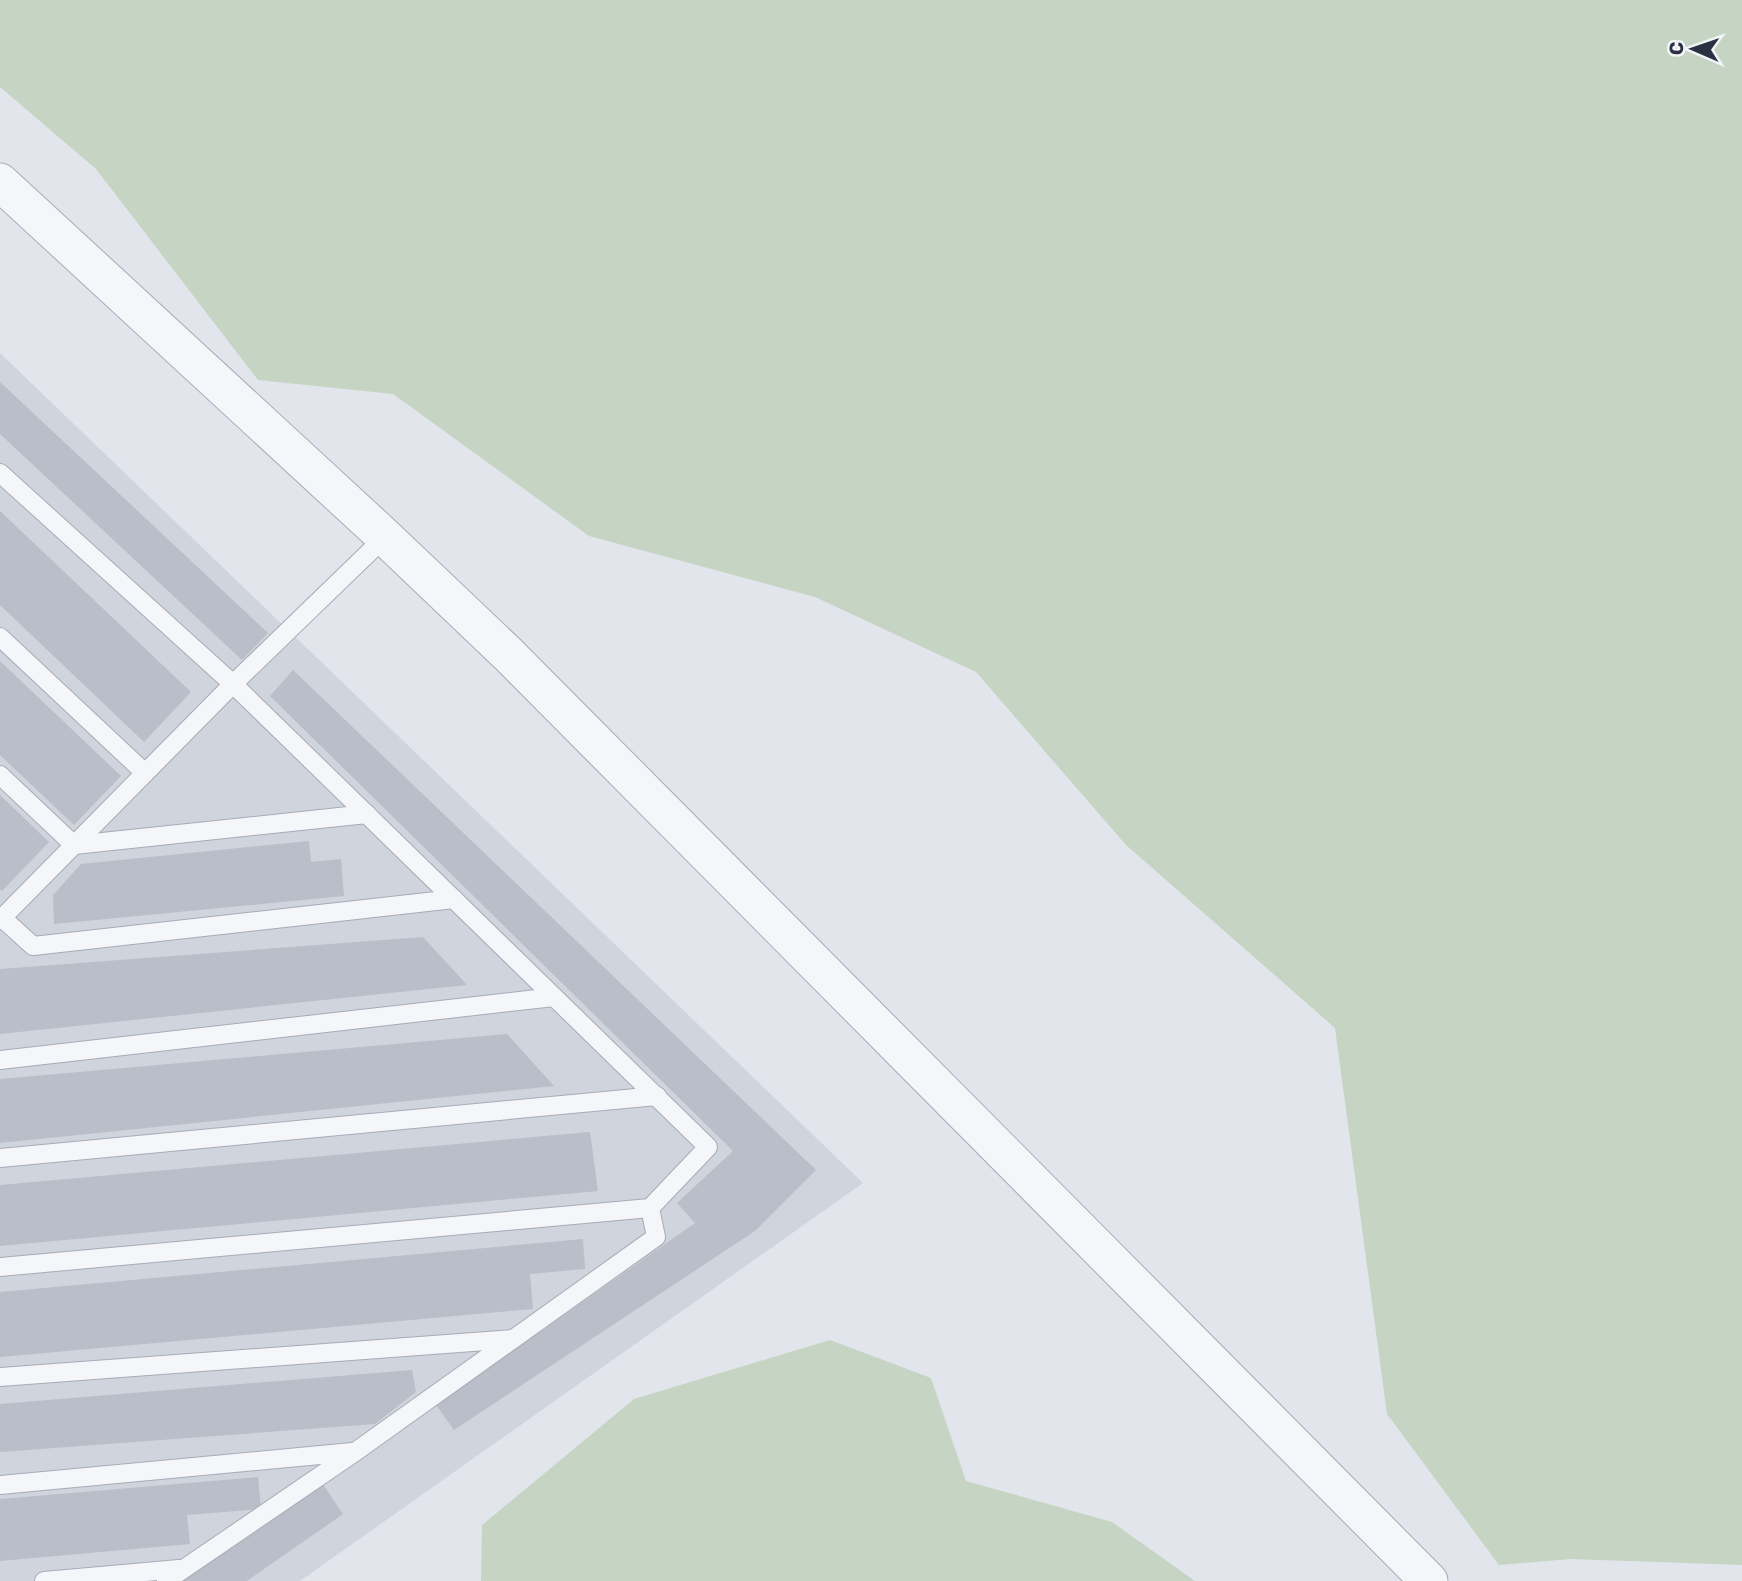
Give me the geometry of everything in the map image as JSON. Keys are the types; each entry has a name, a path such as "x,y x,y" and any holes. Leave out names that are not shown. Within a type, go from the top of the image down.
{"street":[{"path":"0,182 385,537 527,674 1429,1581"}],"lane":[{"path":"0,473 233,684 708,1147 650,1208 0,1267"},
{"path":"385,537 233,684 1,918 33,946 454,899"},
{"path":"0,637 145,773"},
{"path":"0,775 74,845 367,814"},
{"path":"0,1060 554,997"},
{"path":"0,1158 657,1096"},
{"path":"166,1581 355,1452 656,1237 650,1208"},
{"path":"0,1377 513,1339"},
{"path":"0,1485 355,1452"},
{"path":"44,1581 183,1569"}],"shaded area":[{"path":"0,353 863,1183 300,1581 0,1581"}],"green space":[{"path":"0,0 1742,0 1742,1565 1571,1559 1499,1565 1387,1414 1335,1028 1126,845 976,672 815,597 589,536 393,394 258,380 96,169 0,87"},
{"path":"830,1340 931,1378 966,1481 1112,1522 1195,1581 481,1581 482,1525 634,1399"}],"building":[{"path":"0,382 268,633 242,660 0,434"},
{"path":"0,511 191,692 144,742 0,605"},
{"path":"0,661 121,776 74,825 0,755"},
{"path":"293,670 816,1170 755,1231 454,1430 436,1405 695,1223 677,1203 733,1151 270,696"},
{"path":"0,795 49,842 2,891 0,889"},
{"path":"309,841 311,862 341,859 344,896 54,924 53,895 81,864"},
{"path":"423,937 467,985 0,1034 0,969"},
{"path":"507,1034 554,1086 0,1143 0,1079"},
{"path":"590,1132 598,1191 0,1246 0,1185"},
{"path":"583,1239 585,1269 530,1274 533,1309 0,1357 0,1292"},
{"path":"412,1370 416,1392 375,1424 0,1452 0,1404"},
{"path":"258,1477 261,1509 187,1515 190,1544 0,1561 0,1499"},
{"path":"322,1483 343,1514 247,1581 181,1581"}]}
